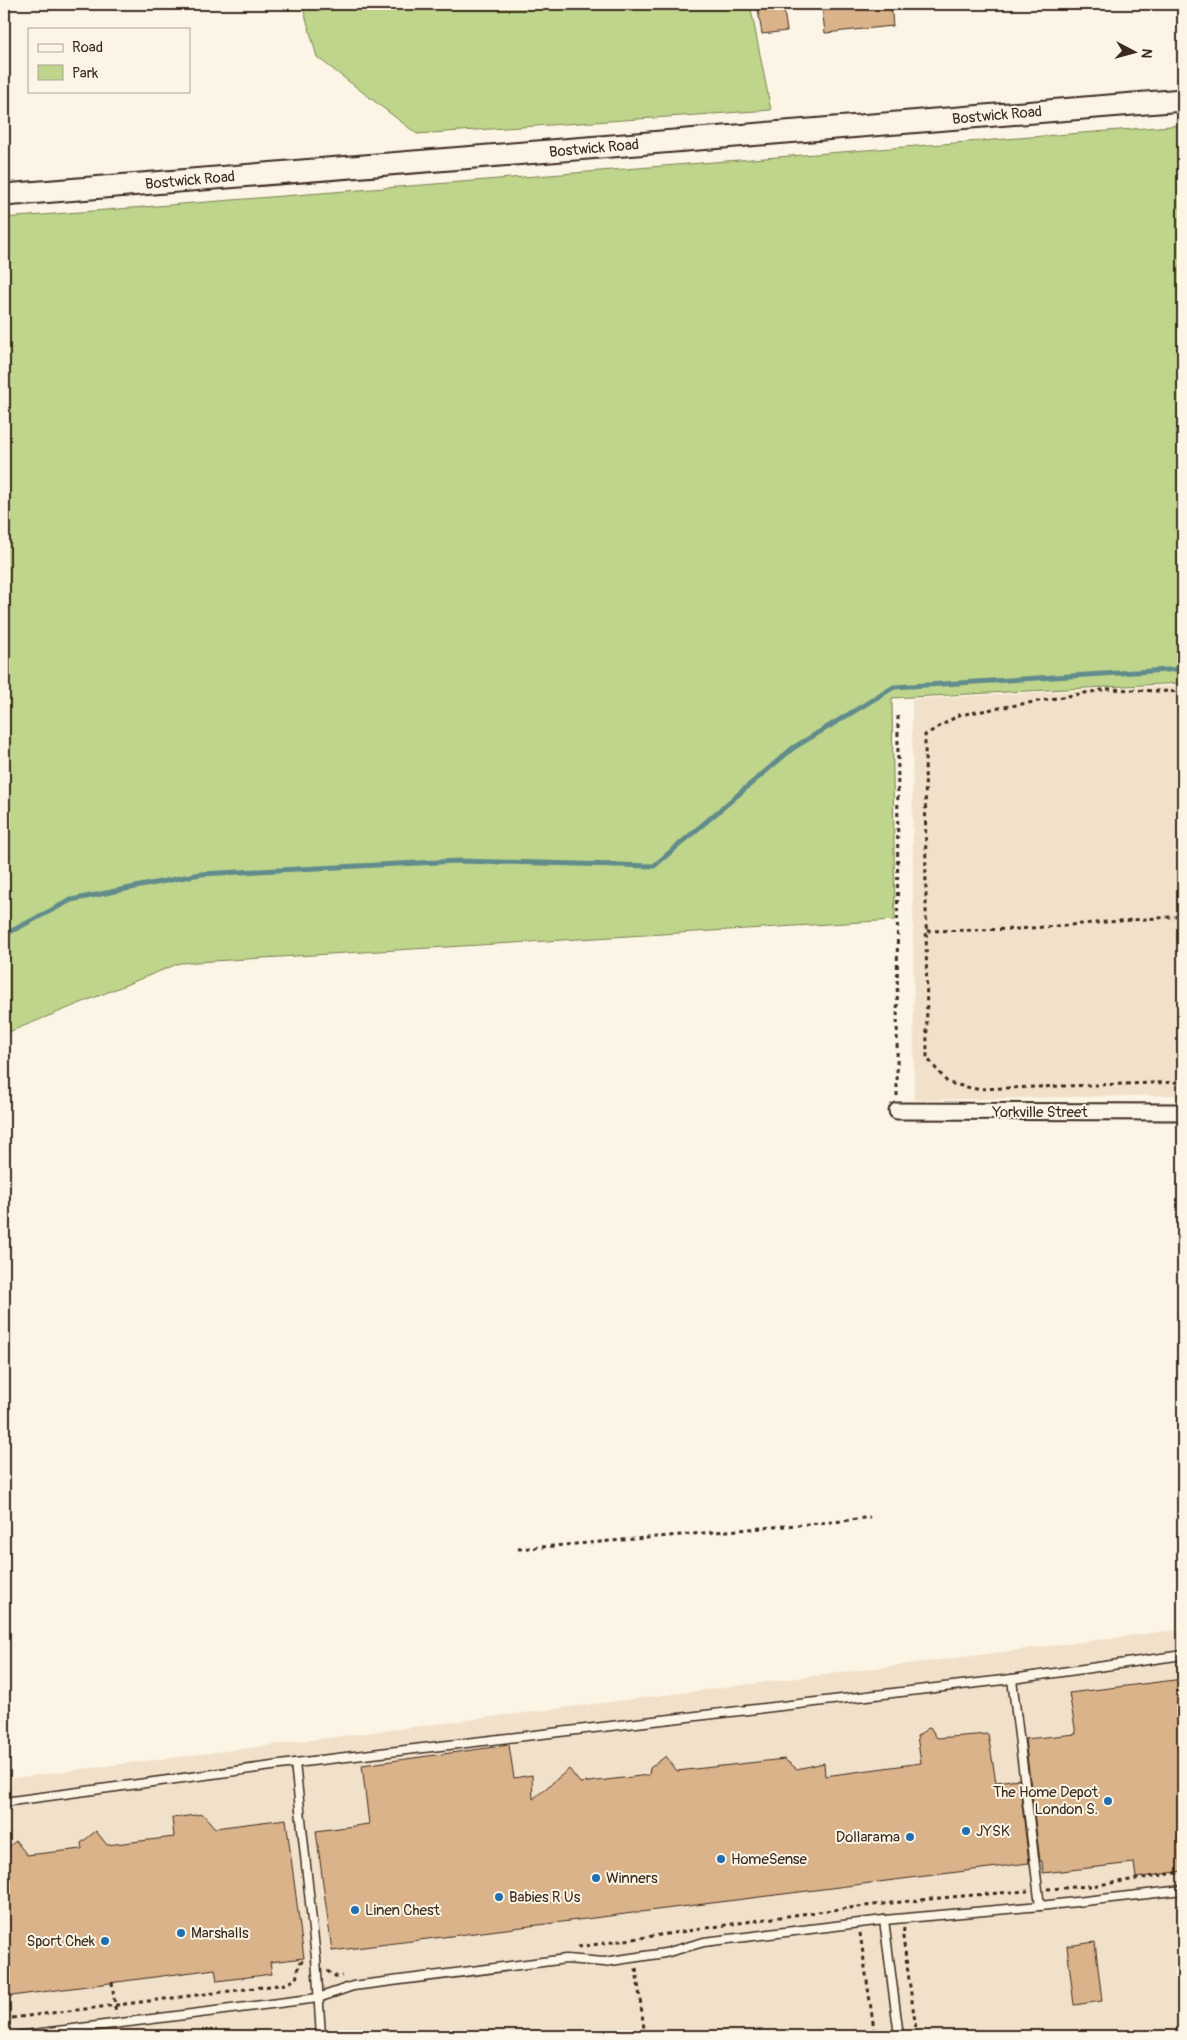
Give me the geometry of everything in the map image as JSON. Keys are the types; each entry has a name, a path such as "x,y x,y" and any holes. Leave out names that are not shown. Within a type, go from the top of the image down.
{"main road":[{"name":"Bostwick Road","path":"4,195 1183,100"}],"street":[{"name":"Yorkville Street","path":"897,1112 1183,1112"}],"lane":[{"path":"4,1802 295,1763 1012,1679 1183,1655"},
{"path":"1012,1679 1040,1906"},
{"path":"295,1763 316,1958 321,2036"},
{"path":"18,2036 318,1998 353,1986 566,1959 604,1962 665,1954 704,1942 884,1920 1040,1906 1183,1890"},
{"path":"884,1920 899,2036"}],"path":[{"path":"1183,692 1108,689 959,715 925,735 927,1058 948,1083 976,1089 1183,1082"},
{"path":"897,1112 898,715"},
{"path":"927,931 1019,929 1183,916"},
{"path":"518,1549 834,1522 870,1517"},
{"path":"574,1948 806,1912 952,1896 1091,1886 1183,1872"},
{"path":"907,1901 903,1937 917,2036"},
{"path":"857,1907 875,2036"},
{"path":"4,2019 286,1984 296,1979 300,1962 323,1957 326,1970 337,1977 345,1976"},
{"path":"634,1958 645,2036"},
{"path":"112,1982 117,2023"}],"shaded area":[{"path":"1183,685 1183,1095 914,1100 912,699"},
{"path":"1183,1629 1183,2036 4,2036 4,1779"}],"green space":[{"path":"302,4 750,4 771,110 417,134 317,57"},
{"path":"1183,125 1183,683 892,698 895,920 180,963 4,1034 4,218"}],"building":[{"path":"757,4 783,4 787,31 762,34"},
{"path":"826,4 891,4 893,26 825,33 822,7 826,6"},
{"name":"The Home Depot London S.","path":"1183,1679 1183,1871 1136,1878 1134,1863 1043,1873 1025,1739 1076,1734 1069,1693"},
{"path":"930,1727 937,1738 988,1734 996,1782 1019,1779 1029,1863 332,1951 316,1831 369,1824 362,1765 509,1745 514,1778 532,1775 533,1799 569,1769 580,1783 649,1775 650,1768 666,1756 677,1771 784,1759 797,1769 824,1763 825,1776 921,1763 917,1736"},
{"path":"203,1814 215,1828 286,1819 304,1958 270,1962 272,1974 217,1981 215,1969 4,1997 4,1850 16,1841 27,1855 82,1849 81,1843 96,1831 107,1845 174,1837 172,1818"},
{"path":"1095,1942 1102,2001 1074,2005 1067,1946"}],"waterway":[{"path":"4,935 71,900 200,874 458,861 654,866 793,748 894,687 1183,669"}],"place":[{"name":"The Home Depot London S.","path":"1108,1801"},
{"name":"JYSK","path":"966,1831"},
{"name":"Dollarama","path":"910,1837"},
{"name":"HomeSense","path":"721,1859"},
{"name":"Winners","path":"596,1878"},
{"name":"Babies R Us","path":"499,1897"},
{"name":"Linen Chest","path":"355,1910"},
{"name":"Marshalls","path":"181,1933"},
{"name":"Sport Chek","path":"105,1941"}]}
